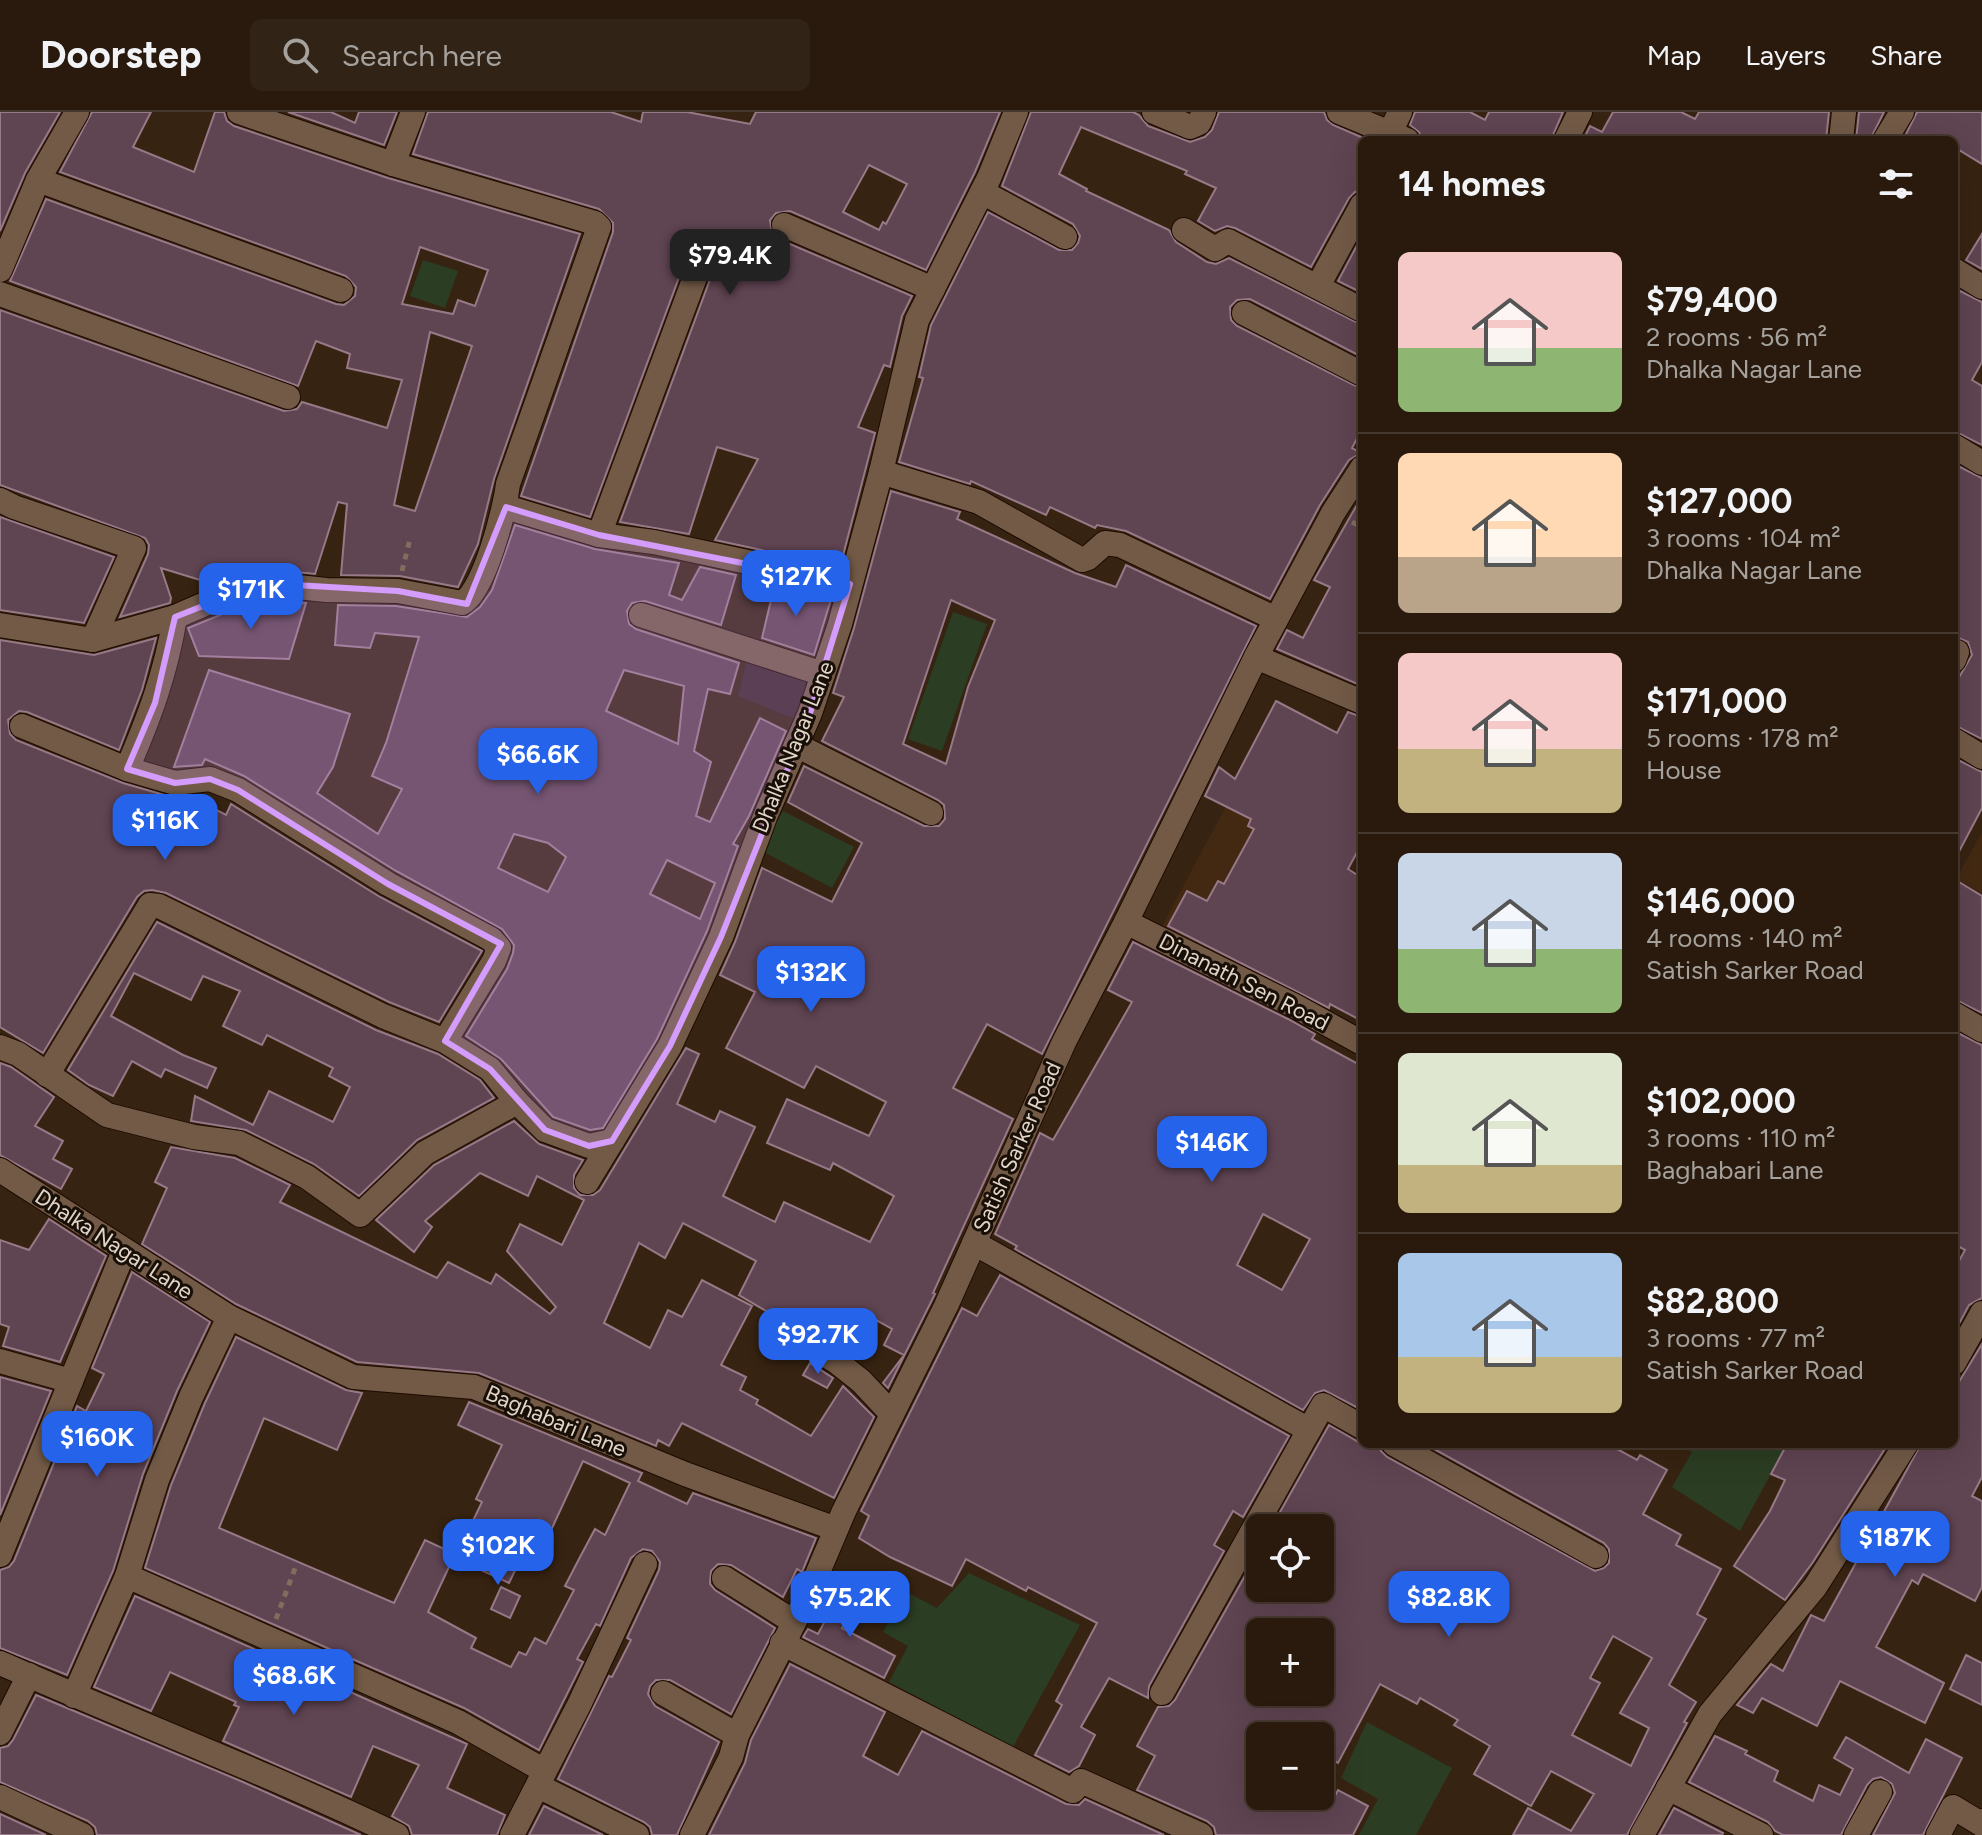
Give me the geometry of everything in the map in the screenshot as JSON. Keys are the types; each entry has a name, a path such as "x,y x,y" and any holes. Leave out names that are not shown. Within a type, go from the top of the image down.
{"street":[{"path":"0,270 38,180 77,112"},
{"path":"0,625 93,640 175,617 244,587 261,583 326,590 398,591 462,603 469,599 488,559 506,507 508,484 599,227 595,223 393,164 279,118 239,112"},
{"path":"393,164 413,112"},
{"path":"1154,112 1190,127 1199,123 1204,112"},
{"path":"1339,112 1396,136"},
{"path":"1398,136 1400,112"},
{"path":"1568,136 1580,112"},
{"path":"1841,136 1844,112"},
{"path":"1887,136 1902,112"},
{"name":"Dhalka Nagar Lane","path":"587,1182 670,1046 721,937 823,674 881,472 917,320 982,192 1016,113"},
{"path":"38,180 341,290"},
{"path":"982,192 1065,237"},
{"path":"1318,286 1358,212"},
{"path":"784,225 933,289"},
{"path":"1184,230 1215,249 1228,241 1358,308"},
{"path":"599,535 701,261"},
{"path":"1958,272 1982,287"},
{"path":"0,294 288,397"},
{"path":"1244,313 1358,372"},
{"path":"1958,448 1982,463"},
{"path":"881,472 979,502 1082,560 1105,543 1120,545 1276,619"},
{"name":"Satish Sarker Road","path":"692,1835 974,1243 1064,1042 1256,657 1333,513 1358,474"},
{"path":"0,500 134,548 93,640"},
{"path":"506,507 599,535 654,542 850,584"},
{"path":"641,615 823,674"},
{"path":"127,769 155,703 169,654 175,617"},
{"path":"1256,657 1358,700"},
{"path":"22,726 127,769 175,783 210,779 238,790 388,884 491,939 499,948 494,961 445,1041"},
{"path":"1958,742 1982,757"},
{"path":"796,745 931,813"},
{"path":"47,1075 150,905 159,906 383,1016 445,1041 490,1069 545,1130 589,1146 612,1141"},
{"name":"Dinanath Sen Road","path":"1126,922 1358,1041"},
{"path":"1958,1016 1982,1030"},
{"path":"0,1047 18,1054 107,1115 194,1137 239,1143 307,1177 361,1215 425,1153 517,1102"},
{"name":"Dhalka Nagar Lane","path":"0,1170 229,1317"},
{"path":"974,1243 1309,1430"},
{"path":"0,1555 124,1251"},
{"path":"1958,1356 1982,1313"},
{"path":"74,1696 127,1576 157,1480 191,1397 229,1317"},
{"name":"Baghabari Lane","path":"229,1317 353,1377 474,1387 685,1474 836,1529"},
{"path":"795,1337 837,1362 861,1381 892,1414"},
{"path":"0,1361 71,1381"},
{"path":"1162,1693 1323,1405 1358,1425"},
{"path":"1401,1448 1596,1556"},
{"path":"1642,1835 1710,1714 1815,1587 1903,1448"},
{"path":"512,1835 579,1705 645,1564"},
{"path":"127,1576 458,1722 541,1778 637,1835"},
{"path":"724,1578 788,1633 1073,1791 1081,1781 1201,1835"},
{"path":"0,1663 320,1799 397,1835"},
{"path":"0,1733 29,1675"},
{"path":"663,1693 737,1735"},
{"path":"1668,1788 1761,1835"},
{"path":"1856,1835 1880,1792"},
{"path":"0,1797 82,1835"},
{"path":"1938,1835 1953,1807 1981,1824 1982,1821"}],"path":[{"path":"269,1639 297,1563"}],"highlighted area":[{"path":"506,507 599,535 850,584 810,713 721,937 670,1046 612,1141 589,1146 545,1130 490,1069 445,1041 501,944 388,884 238,790 210,779 175,783 127,769 155,703 175,617 261,583 398,591 467,604"}],"shaded area":[{"path":"748,655 817,677 800,721 738,696"},
{"path":"1236,787 1356,852 1281,993 1161,928"},
{"path":"1982,832 1982,893 1958,880"}],"green space":[{"path":"423,260 458,271 445,308 410,296"},
{"path":"953,612 987,624 942,751 908,739"},
{"path":"783,811 854,847 832,888 760,850"},
{"path":"1686,1448 1785,1448 1740,1531 1672,1487 1692,1452"},
{"path":"969,1573 1080,1625 1013,1747 889,1682 908,1646 883,1632 905,1591 937,1608"},
{"path":"1367,1722 1452,1768 1416,1835 1359,1835 1378,1799 1341,1778"}],"building":[{"path":"0,112 60,112 25,173 0,231"},
{"path":"92,112 151,112 133,147 194,172 215,112 224,112 227,121 234,126 388,178 580,234 494,479 478,544 458,587 400,576 341,575 347,504 338,502 315,574 258,568 213,584 161,568 170,603 120,617 148,554 149,545 145,538 0,485 0,310 284,411 297,409 302,402 387,428 402,380 347,368 350,354 316,341 298,386 10,281 46,199 336,304 344,305 355,296 356,287 346,276 60,172","holes":["420,247 488,270 475,306 458,300 453,314 402,304","430,332 472,346 415,511 394,505"]},
{"path":"288,112 331,112 355,123 359,112 397,112 384,145"},
{"path":"428,112 611,112 641,122 643,112 687,112 750,124 756,112 1000,112 975,172 926,270 790,211 776,213 770,220 772,233 778,239 912,296 902,316 890,367 884,365 858,427 875,433 840,567 715,540 758,459 717,447 689,534 620,522 715,266 713,252 705,247 692,249 687,256 590,517 521,496 613,232 613,223 599,209 413,154","holes":["869,165 907,184 886,224 883,222 879,230 843,212"]},
{"path":"1031,112 1133,112 1148,126 1190,142 1205,137 1212,130 1219,112 1324,112 1333,125 1359,136 1358,191 1349,198 1311,267 1235,228 1227,226 1215,231 1198,221 1216,188 1185,174 1187,171 1081,127 1059,174 1086,191 1169,230 1176,242 1207,262 1216,264 1229,258 1358,323 1358,355 1250,299 1237,300 1230,307 1231,320 1237,326 1358,387 1358,437 1352,448 1358,455 1349,460 1320,505 1270,599 1126,531 1097,525 1095,528 1050,507 1046,515 971,481 970,484 899,462 923,378 919,377 931,325 988,212 1059,250 1072,250 1078,243 1080,236 1073,224 1002,186"},
{"path":"1415,112 1470,112 1485,120 1489,112 1563,112 1553,136 1420,136 1410,125"},
{"path":"1613,112 1681,112 1695,119 1699,112 1829,112 1826,136 1585,136 1590,126 1602,132"},
{"path":"1859,112 1884,112 1872,136 1856,136"},
{"path":"1917,112 1982,112 1982,164 1958,149 1958,136 1905,136"},
{"path":"1982,234 1982,269 1966,260"},
{"path":"1358,244 1358,291 1338,281"},
{"path":"1958,290 1982,302 1982,362 1972,380 1982,386 1982,445 1958,433"},
{"path":"1958,466 1982,478 1982,739 1958,727 1958,679 1972,655 1968,642 1958,638"},
{"path":"891,491 960,512 957,519 1075,573 1116,587 1126,565 1256,626 1042,1054 987,1024 953,1088 1013,1119 935,1294 888,1388 883,1383 904,1355 884,1345 892,1329 858,1310 839,1346 802,1324 788,1324 739,1295 756,1261 683,1223 665,1258 639,1243 604,1323 650,1348 668,1310 682,1317 702,1280 752,1306 721,1365 746,1377 740,1390 758,1400 756,1404 811,1436 843,1386 874,1417 834,1498 682,1423 669,1446 658,1440 656,1446 479,1373 357,1362 236,1304 142,1244 167,1188 155,1182 171,1147 235,1158 290,1185 280,1202 437,1278 448,1262 491,1284 496,1274 550,1314 556,1307 507,1251 520,1224 562,1245 584,1200 537,1176 528,1196 480,1173 425,1221 432,1227 414,1252 376,1220 434,1165 514,1121 539,1144 583,1160 574,1175 574,1188 580,1195 593,1195 600,1190 686,1048 699,1054 677,1104 715,1122 720,1111 755,1127 723,1196 775,1222 784,1202 870,1242 894,1196 833,1163 830,1170 767,1143 787,1099 869,1136 886,1102 816,1066 804,1088 726,1048 755,992 720,975 762,868 832,902 862,843 788,802 804,766 924,826 939,826 945,819 944,805 938,800 822,741 844,697 833,693","holes":["951,600 995,620 968,687 946,764 903,744"]},
{"path":"1358,503 1358,684 1277,649 1287,630 1303,638 1330,587 1314,580"},
{"path":"0,517 114,557 84,623 0,610"},
{"path":"515,525 595,549 679,563 669,595 682,600 700,567 736,575 721,625 645,601 632,603 627,611 629,624 636,629 739,663 730,694 708,689 694,751 711,762 696,816 710,822 760,718 786,731 749,816 733,844 738,846 707,931 657,1039 603,1128 590,1130 553,1117 501,1059 466,1036 507,969 513,953 514,945 502,929 396,871 244,776 205,759 202,765 174,767 209,670 350,714 333,767 317,793 378,834 402,789 372,776 386,743 419,637 375,633 370,648 335,645 338,605 396,606 467,617 480,607 492,590","holes":["624,670 684,686 678,744 606,711","514,834 548,843 566,857 548,892 498,868","667,860 715,883 700,919 650,894"]},
{"path":"775,583 832,596 814,655 762,638"},
{"path":"262,598 306,603 289,659 199,656 188,628"},
{"path":"156,638 142,690 119,750 27,712 19,711 8,720 10,734 16,740 123,783 171,797 189,796 226,815 231,804 380,897 482,951 439,1022 389,1002 166,893 152,890 144,891 137,897 43,1053 0,1027 0,640 94,655"},
{"path":"1276,701 1337,733 1348,712 1358,716 1358,850 1348,869 1358,875 1358,1019 1330,1004 1329,1008 1168,926 1187,891 1207,901 1218,881 1224,884 1254,829 1248,826 1251,819 1205,796 1219,767 1235,779"},
{"path":"1958,760 1982,772 1982,808 1958,853"},
{"path":"1958,881 1982,896 1982,1013 1958,1001"},
{"path":"157,922 376,1030 438,1054 480,1080 494,1098 417,1140 359,1196 314,1164 246,1130 191,1121 195,1096 253,1125 269,1091 333,1122 350,1087 329,1076 333,1068 267,1035 262,1045 223,1026 240,991 203,976 191,1000 134,973 111,1016 183,1055 216,1068 207,1088 165,1069 161,1077 132,1061 113,1096 89,1085 68,1070"},
{"path":"1133,942 1288,1019 1315,1034 1312,1039 1358,1064 1358,1408 1324,1390 1315,1393 1303,1410 1015,1249 1017,1246 995,1234 1040,1133 1053,1140 1132,1002 1108,990","holes":["1263,1214 1310,1239 1282,1290 1237,1265"]},
{"path":"1958,1033 1982,1045 1982,1298 1969,1305 1960,1322 1958,1263 1965,1250 1958,1246"},
{"path":"0,1063 11,1067 54,1097 35,1126 63,1141 53,1159 72,1169 61,1189 0,1155"},
{"path":"49,1219 106,1256 60,1362 3,1346 9,1327 0,1324 0,1240 29,1250"},
{"path":"132,1272 210,1322 143,1474 113,1571 67,1675 0,1648 0,1570 14,1561 77,1406 86,1411 104,1374 92,1368"},
{"path":"1000,1275 1289,1436 1243,1517 1233,1511 1214,1545 1224,1551 1149,1686 1148,1698 1109,1678 1081,1727 1095,1735 1079,1766 1069,1772 1035,1755 1062,1705 1056,1701 1097,1623 1028,1587 1026,1591 966,1559 952,1586 890,1557 859,1538 869,1516 861,1511 962,1308 977,1316"},
{"path":"236,1337 346,1390 362,1393 337,1450 264,1418 219,1528 394,1603 425,1540 455,1554 428,1612 476,1638 471,1648 511,1667 519,1652 526,1655 535,1638 546,1644 574,1590 565,1586 579,1559 595,1529 605,1535 630,1483 583,1461 541,1552 527,1546 509,1583 455,1558 482,1502 476,1499 502,1445 458,1425 469,1402 642,1473 638,1481 687,1504 693,1493 816,1538 802,1572 797,1569 783,1597 731,1565 718,1564 711,1571 710,1584 715,1590 775,1628 731,1714 670,1680 656,1680 650,1686 648,1694 655,1706 719,1742 677,1835 652,1835 650,1827 644,1822 558,1779 609,1676 612,1677 631,1640 627,1638 659,1570 660,1562 652,1551 643,1549 631,1558 600,1626 596,1624 577,1659 583,1662 539,1750 464,1708 145,1568 171,1485"},
{"path":"1982,1344 1982,1477 1972,1496 1982,1501 1982,1587 1975,1601 1923,1574 1918,1584 1912,1580 1876,1647 1944,1683 1925,1723 1840,1681 1817,1726 1762,1698 1753,1713 1737,1705 1771,1664 1783,1671 1811,1615 1824,1621 1919,1448 1958,1448 1958,1383"},
{"path":"810,1363 833,1378 827,1388 803,1375"},
{"path":"0,1377 51,1391 0,1515"},
{"path":"1329,1425 1358,1442 1358,1448 1380,1448 1387,1457 1595,1571 1609,1563 1609,1549 1604,1543 1432,1448 1615,1448 1637,1460 1640,1455 1667,1470 1643,1514 1681,1535 1676,1545 1721,1569 1697,1614 1706,1619 1669,1685 1696,1702 1627,1835 1513,1835 1528,1808 1571,1831 1594,1794 1551,1771 1531,1806 1474,1774 1490,1746 1454,1725 1458,1720 1420,1698 1417,1704 1380,1684 1338,1763 1334,1761 1334,1722 1246,1722 1246,1810 1334,1810 1334,1796 1338,1790 1368,1806 1353,1835 1216,1835 1214,1827 1207,1821 1137,1790 1155,1756 1137,1746 1158,1707 1169,1706 1246,1574 1246,1602 1334,1602 1334,1514 1279,1514","holes":["1613,1636 1652,1658 1620,1713 1649,1728 1631,1766 1572,1735 1600,1683 1590,1678"]},
{"path":"1785,1448 1885,1448 1813,1562 1785,1600 1734,1566 1770,1511 1785,1480 1771,1474"},
{"path":"501,1587 520,1596 510,1618 491,1609"},
{"path":"842,1589 859,1598 842,1628 895,1656 884,1678 803,1637 808,1629 818,1634"},
{"path":"135,1596 467,1744 447,1788 505,1815 497,1835 412,1835 409,1826 392,1816 419,1765 373,1746 351,1797 223,1741 239,1707 234,1705 236,1702 170,1672 151,1711 94,1687"},
{"path":"1966,1655 1982,1663 1982,1705 1950,1689"},
{"path":"790,1664 885,1712 863,1756 898,1775 922,1731 1066,1804 1079,1805 1085,1799 1164,1835 709,1835 745,1763 751,1740"},
{"path":"36,1695 361,1835 97,1835 95,1827 88,1821 0,1782 0,1748 8,1746 13,1740"},
{"path":"1715,1736 1747,1751 1745,1754 1778,1771 1774,1781 1813,1801 1819,1785 1840,1795 1853,1769 1834,1758 1846,1737 1909,1773 1926,1739 1962,1758 1923,1835 1873,1835 1895,1793 1892,1784 1881,1777 1867,1785 1841,1835 1783,1835 1768,1822 1689,1782"},
{"path":"544,1806 603,1835 529,1835"},
{"path":"1674,1808 1723,1833 1722,1835 1659,1835"},
{"path":"0,1814 46,1835 0,1835"}]}
